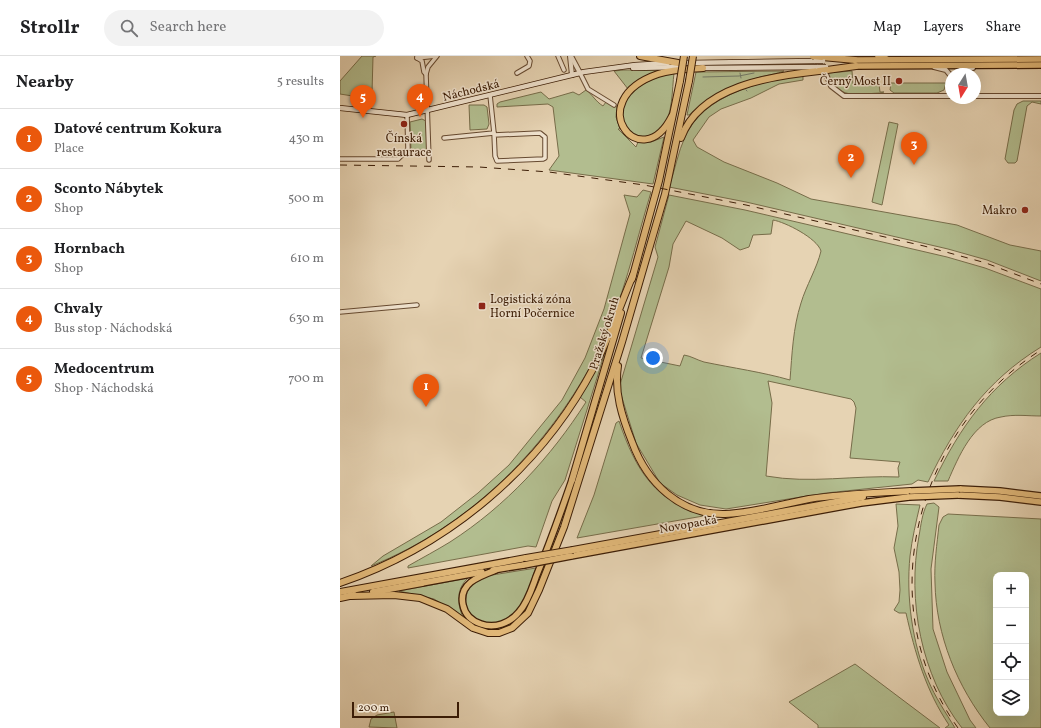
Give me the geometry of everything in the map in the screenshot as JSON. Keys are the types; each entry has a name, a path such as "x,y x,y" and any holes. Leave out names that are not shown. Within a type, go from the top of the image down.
{"highway":[{"path":"640,56 678,63"},
{"name":"Pražský okruh","path":"572,480 633,275 659,181 675,109 684,56"},
{"name":"Pražský okruh","path":"350,596 394,595 420,598 447,609 473,628 492,633 502,632 515,626 522,620 532,607 576,492 622,342 674,156 693,56"},
{"path":"813,58 856,63"},
{"path":"674,156 688,122 702,108 714,99 731,91 785,75 856,63"},
{"path":"675,109 661,133 648,139 639,139 629,134 622,126 619,115 620,105 626,96 637,85 648,78 674,70 703,68"},
{"path":"340,583 386,564 426,543 471,512 515,474 556,427 583,386 601,352 633,275"},
{"path":"622,342 616,388 627,429 645,469 660,488 676,501 703,512 726,514 827,497 910,494"},
{"name":"Novopacká","path":"340,592 525,561 574,550 860,498 910,494"},
{"name":"Novopacká","path":"340,598 422,583"}],"main road":[{"path":"878,56 893,61"},
{"path":"605,69 635,65 813,58"},
{"path":"856,63 1041,59"},
{"path":"856,63 926,66 1041,65"},
{"name":"Náchodská","path":"340,108 407,115 580,73 605,69"},
{"path":"605,69 818,69"},
{"name":"Pražský okruh","path":"496,570 478,577 468,584 463,597 465,612 474,621 492,626 508,622 521,610 538,571 572,480"},
{"name":"Novopacká","path":"422,583 496,570 525,561 571,556 910,494 960,489 1000,491 1041,496"},
{"name":"Novopacká","path":"910,494 1000,497 1041,502"}],"street":[{"path":"417,57 436,56"},
{"path":"429,160 429,110 426,74 428,67 436,56"},
{"path":"517,73 529,66 530,61 527,56"},
{"path":"558,56 564,70"},
{"path":"570,56 586,87 614,105"},
{"path":"570,56 572,75"},
{"path":"417,57 422,61 424,72 426,74"},
{"path":"821,58 831,86 844,96 945,94"},
{"path":"926,66 945,70"},
{"path":"971,68 988,66"},
{"path":"444,138 494,134 540,133 545,137 545,158 543,160 497,161 495,156 494,134 490,95"},
{"path":"981,96 1041,96"},
{"path":"340,159 398,159 408,149 407,115"},
{"path":"340,312 417,305"}],"green space":[{"path":"362,56 376,56 373,57 372,93 365,93 365,98 340,94 340,81"},
{"path":"662,70 639,80 628,89 614,71"},
{"path":"784,71 760,77 722,92 704,102 689,115 687,115 696,72"},
{"path":"852,71 853,84 879,84 880,92 884,92 848,94 836,88 831,82 827,73"},
{"path":"674,73 670,109 666,123 662,129 644,137 637,136 632,133 627,128 622,115 625,102 629,96 646,82 660,76"},
{"path":"800,75 803,77 803,80 779,84 751,98 721,109 709,117 693,140 697,147 724,162 777,183 811,199 957,225 1010,245 1041,251 1041,281 987,260 948,249 746,202 669,187 685,137 693,123 705,111 718,101 734,93 767,82"},
{"path":"891,83 945,83 944,90 937,93 894,93 890,90"},
{"path":"586,90 603,106 606,102 617,107 616,117 620,129 618,129 636,147 638,142 651,142 664,137 653,184 549,170 559,156 553,107 548,104 497,107 497,104 500,102 541,92 549,99 573,92 579,95"},
{"path":"1023,101 1041,101 1041,104 1032,102 1027,106 1017,161 1015,163 1008,163 1005,159 1014,110 1017,104"},
{"path":"469,105 484,105 487,107 489,124 487,129 470,130"},
{"path":"422,119 426,121 427,125 427,150 411,150 410,122"},
{"path":"889,122 898,124 882,205 872,202"},
{"path":"643,190 651,192 615,312 599,350 580,385 557,418 532,450 504,479 474,505 442,529 408,549 371,566 383,556 441,522 478,493 509,465 562,400 585,358 604,309 630,214 624,195 637,197"},
{"path":"669,195 745,210 947,257 985,268 1041,289 1041,347 1021,360 1004,374 974,406 949,442 928,482 918,480 912,484 826,493 726,509 700,505 677,495 660,483 636,443 619,388 658,257 655,247","holes":["773,220 800,231 814,241 821,251 798,312 793,341 790,380 758,372 704,362 684,355 680,366 641,358 669,267 673,244 686,221 722,238 740,250 749,247 753,235 771,234","768,381 851,399 856,408 850,458 900,462 898,468 899,477 799,479 766,476 772,403"]},
{"path":"606,349 565,480 552,501 536,547 528,546 408,568 408,566 450,542 490,513 526,479 558,442 586,402 580,397"},
{"path":"1041,353 1041,416 1021,415 1001,417 982,425 968,442 948,481 934,481 944,461 966,425 978,409 1006,379"},
{"path":"619,421 633,455 641,470 650,482 661,493 675,502 690,510 709,515 577,538 594,495 616,423"},
{"path":"934,503 939,507 931,569 933,629 947,672 970,720 976,728 962,728 948,707 936,685 927,661 921,636 915,586 916,560 924,512 927,504"},
{"path":"896,504 920,505 913,537 909,571 910,603 914,635 922,666 928,680 937,699 955,728 945,728 949,725 934,699 922,671 913,643 906,613 899,613 894,610 899,602 900,590 899,572 894,548 898,526"},
{"path":"948,514 1041,519 1041,728 990,728 978,712 958,678 944,641 936,602 935,561 939,525 943,517"},
{"path":"536,568 525,599 514,615 505,621 495,624 485,623 470,615 466,607 466,597 470,585 486,576"},
{"path":"468,578 461,587 459,597 463,617 434,599 399,591"},
{"path":"855,664 940,728 818,728 818,725 789,702"},
{"path":"394,712 397,728 369,727 371,719 377,715"}],"waterway":[{"path":"740,73 741,78"},
{"path":"703,77 739,76 754,73"}],"railway":[{"path":"340,165 479,167 549,172 644,185 746,205 924,246 986,263 1041,284"},
{"path":"958,728 931,679 916,628 912,575 919,522 936,472 963,425 998,384 1041,350"}],"place":[{"name":"Černý Most II","path":"899,81"},
{"name":"Chvaly","path":"420,117"},
{"name":"Medocentrum","path":"363,118"},
{"name":"Čínská restaurace","path":"404,124"},
{"name":"Hornbach","path":"914,165"},
{"name":"Sconto Nábytek","path":"851,178"},
{"name":"Makro","path":"1025,210"},
{"name":"Logistická zóna Horní Počernice","path":"482,306"},
{"name":"Datové centrum Kokura","path":"426,407"}]}
